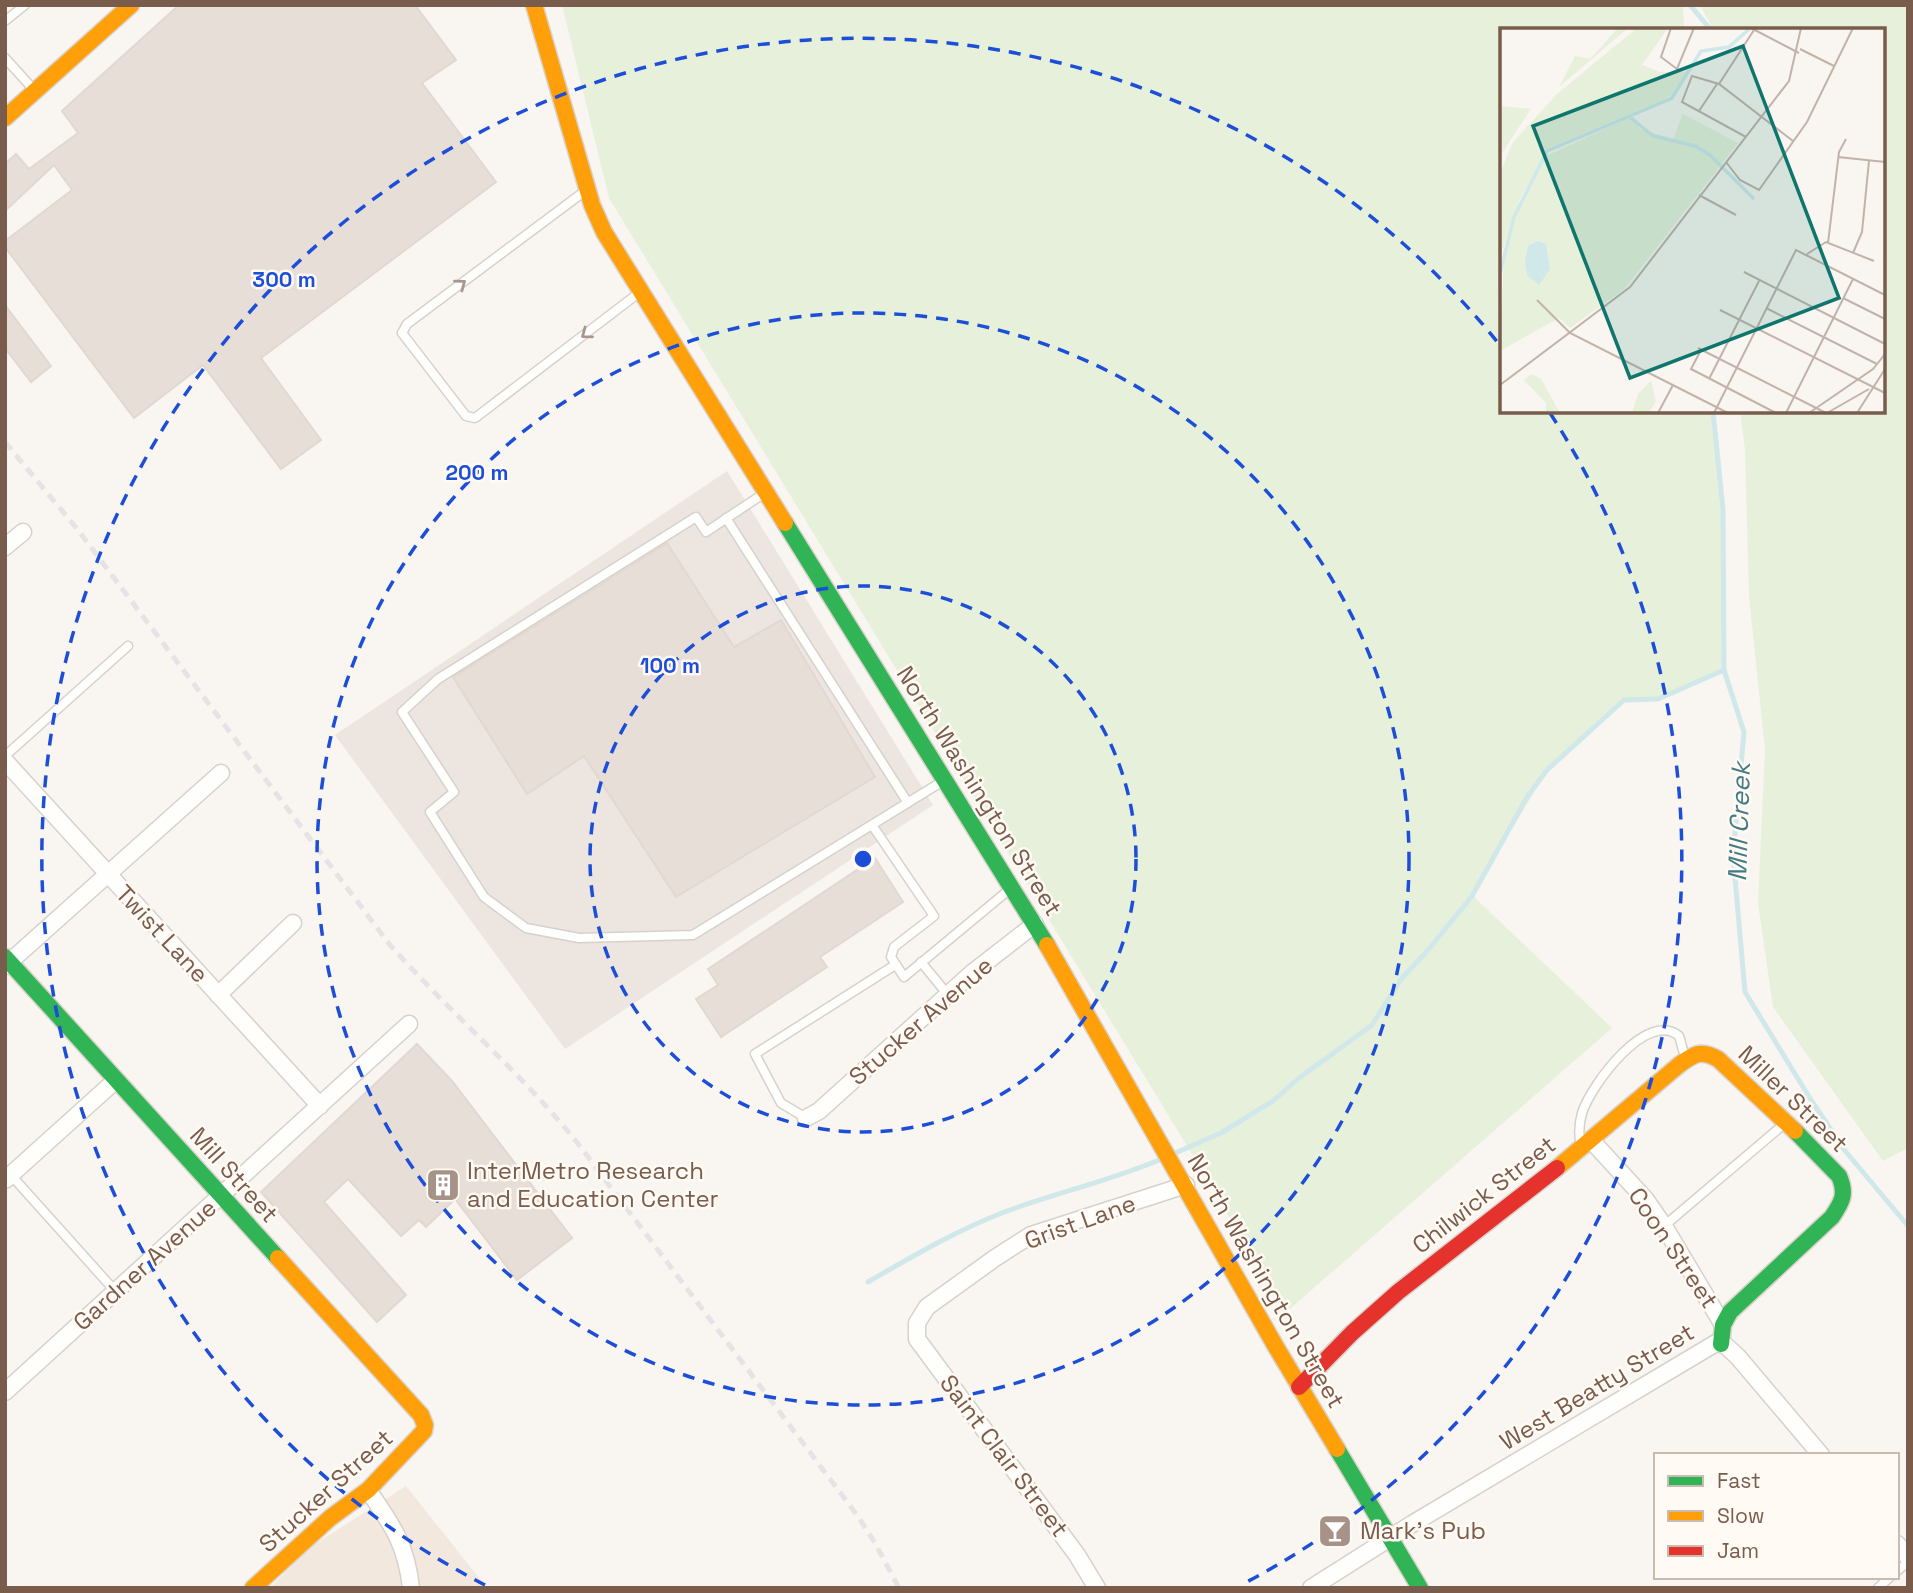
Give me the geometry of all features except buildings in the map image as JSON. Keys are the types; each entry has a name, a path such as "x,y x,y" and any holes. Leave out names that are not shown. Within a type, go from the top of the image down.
{"street":[{"path":"5,118 131,5"},
{"name":"North Washington Street","path":"534,5 587,189 604,232 1035,923 1299,1387 1420,1588"},
{"path":"5,547 23,531"},
{"name":"Twist Lane","path":"5,761 320,1106"},
{"path":"7,962 221,773"},
{"path":"218,995 293,923"},
{"name":"Stucker Avenue","path":"806,1118 820,1111 948,995 1035,923"},
{"name":"Mill Street","path":"7,962 421,1415 425,1425"},
{"name":"Gardner Avenue","path":"5,1392 409,1024"},
{"name":"Chilwick Street","path":"1299,1387 1357,1328 1398,1292 1586,1144 1696,1052 1706,1051"},
{"name":"Miller Street","path":"1706,1051 1718,1059 1824,1159 1843,1185"},
{"path":"7,1175 116,1080"},
{"name":"Coon Street","path":"1586,1144 1646,1200 1723,1325"},
{"name":"Grist Lane","path":"917,1323 927,1307 1031,1235 1186,1185"},
{"name":"West Beatty Street","path":"1311,1588 1681,1363 1716,1343 1721,1344 1723,1325 1730,1312 1832,1217 1843,1198 1843,1185"},
{"name":"Saint Clair Street","path":"917,1323 917,1339 1077,1555 1097,1588"},
{"name":"Coon Street","path":"1721,1344 1738,1357 1819,1453"},
{"name":"Stucker Street","path":"253,1588 331,1518 368,1490 424,1431 425,1425"},
{"path":"368,1490 397,1532 411,1588"}],"lane":[{"path":"5,21 25,5"},
{"path":"5,58 35,91"},
{"path":"587,189 407,324 402,333 466,416 475,418 640,292"},
{"path":"765,492 706,531 696,517 438,679 402,712 454,792 430,812 484,897 526,928 579,938 693,934 946,779"},
{"path":"726,518 908,803"},
{"path":"5,756 128,646"},
{"path":"872,825 934,916 894,947 891,957 904,977 1012,887"},
{"path":"921,962 948,995"},
{"path":"806,1118 781,1103 755,1054 895,965"},
{"path":"1586,1144 1579,1126 1587,1100 1611,1065 1630,1047 1656,1031 1668,1030 1679,1036 1686,1060"},
{"path":"1664,1227 1786,1122"},
{"path":"7,1175 116,1292"}],"shaded area":[{"path":"727,471 933,805 565,1049 335,735"},
{"path":"406,1486 487,1588 270,1588 309,1548"}],"green space":[{"path":"562,5 1683,5 1684,28 1500,28 1500,413 1713,413 1723,510 1724,670 1658,699 1624,700 1547,771 1472,895 1612,1028 1284,1314 1209,1182 609,198"},
{"path":"1700,5 1908,5 1908,1148 1883,1161 1773,1007 1758,903 1765,749 1749,596 1745,450 1740,413 1885,413 1885,28 1713,28"}],"waterway":[{"name":"Mill Creek","path":"1690,5 1709,28"},
{"name":"Mill Creek","path":"1713,413 1723,510 1724,670 1744,732 1733,855 1745,992 1846,1152 1908,1226"},
{"path":"1173,1154 1221,1133 1273,1101 1299,1078 1372,1025 1402,978 1472,896 1527,797 1547,770 1624,700 1658,699 1724,670"},
{"path":"868,1282 989,1218 1164,1158"}],"railway":[{"path":"5,442 78,530 390,945 534,1093 579,1145 857,1515 899,1588"}],"traffic: fast":[{"path":"785,523 1047,945"},
{"path":"5,957 278,1258"},
{"path":"1721,1344 1723,1325 1730,1312 1832,1217 1841,1202 1843,1188 1839,1176 1795,1131"},
{"path":"1337,1449 1420,1588"}],"traffic: slow":[{"path":"5,118 131,5"},
{"path":"534,5 592,205 604,232 785,523"},
{"path":"1047,945 1337,1449"},
{"path":"1557,1168 1679,1065 1698,1054 1707,1054 1718,1059 1795,1131"},
{"path":"253,1588 330,1518 368,1490 424,1431 425,1425 421,1415 278,1258"}],"traffic: jam":[{"path":"1299,1387 1352,1333 1398,1292 1557,1168"}],"place":[{"name":"InterMetro Research and Education Center","path":"443,1185"},
{"name":"Mark's Pub","path":"1335,1531"}]}
